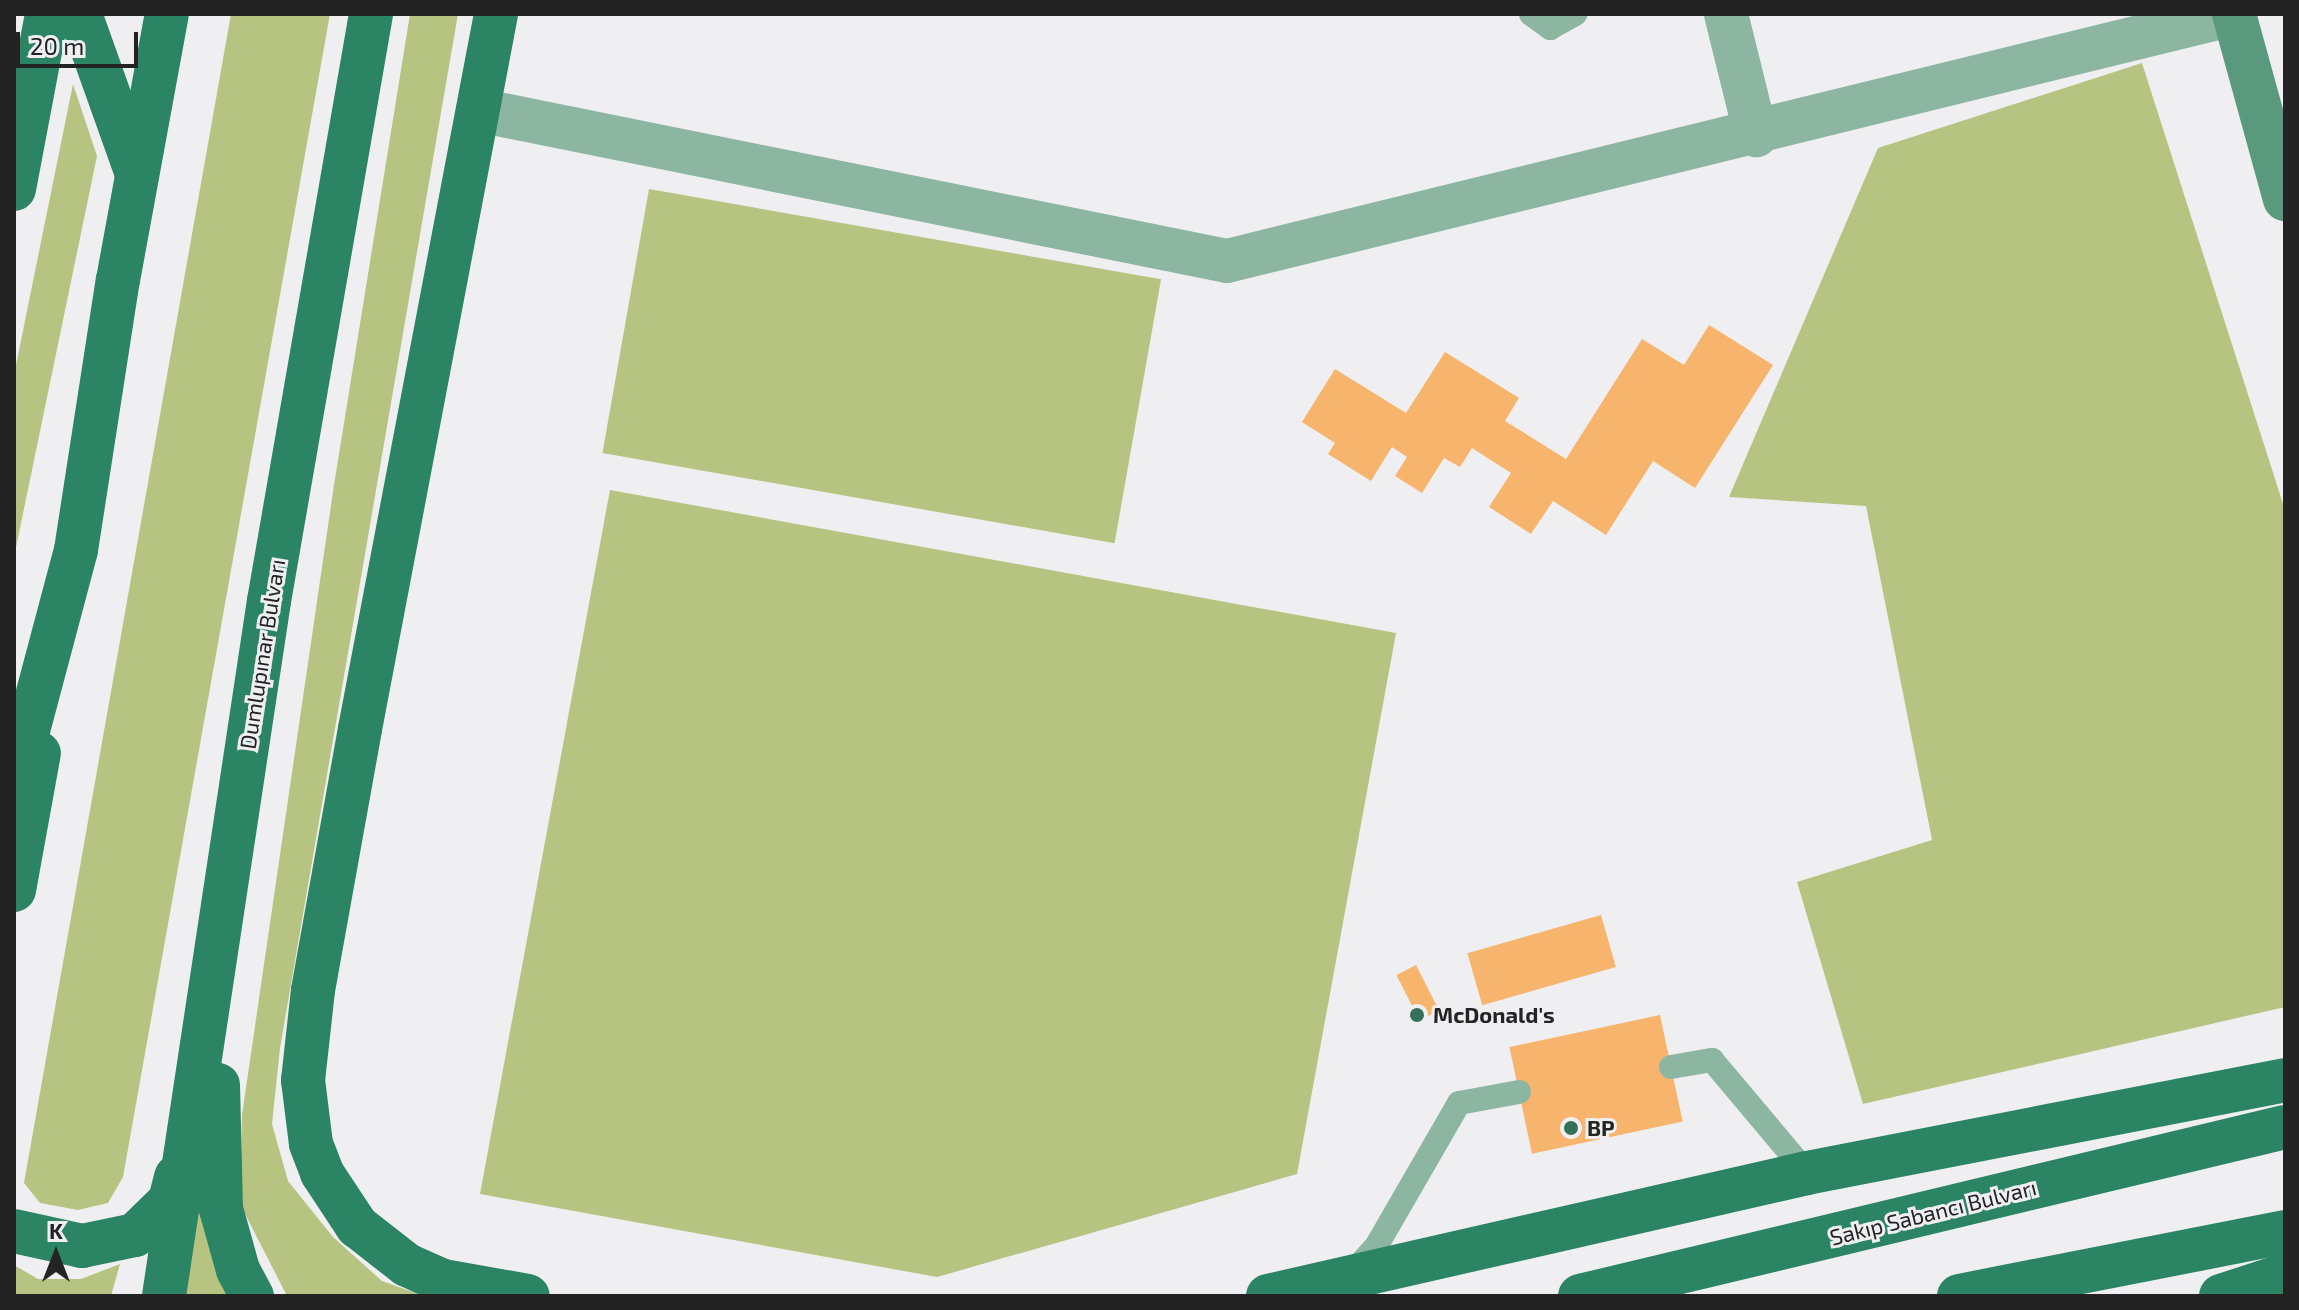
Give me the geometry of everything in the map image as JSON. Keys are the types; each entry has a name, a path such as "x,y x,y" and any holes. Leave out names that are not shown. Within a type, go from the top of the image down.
{"main road":[{"path":"14,189 47,14"},
{"path":"80,14 138,176"},
{"path":"14,890 76,550 167,14"},
{"name":"Dumlupınar Bulvarı","path":"168,1292 185,1145 225,903 269,601 371,14"},
{"path":"496,14 357,745 313,990 303,1080 311,1144 322,1173 357,1226 407,1265 443,1281 528,1296"},
{"path":"2234,14 2285,199"},
{"path":"14,783 76,550"},
{"path":"225,903 216,1145 221,1209 238,1270 252,1296"},
{"path":"1268,1296 1343,1283 1807,1173 2285,1080"},
{"name":"Sakıp Sabancı Bulvarı","path":"1580,1296 2285,1127"},
{"path":"14,1231 82,1246 135,1235 170,1201 185,1145"},
{"path":"1959,1296 2285,1232"},
{"path":"2221,1296 2285,1275"}],"street":[{"path":"1726,14 1756,135"},
{"path":"478,110 1227,261 1756,135 2234,14"}],"lane":[{"path":"1531,14 1550,28 1560,27 1575,14"},
{"path":"1671,1067 1712,1060 1807,1173"},
{"path":"1343,1283 1377,1245 1459,1103 1519,1092"}],"green space":[{"path":"231,14 330,14 123,1177 108,1203 78,1210 40,1203 24,1183"},
{"path":"410,14 458,14 280,1048 272,1124 288,1181 333,1237 382,1281 424,1296 287,1296 240,1204 242,1115 334,485"},
{"path":"2142,63 2285,510 2285,1007 1863,1104 1797,882 1932,840 1866,506 1729,497 1878,148"},
{"path":"73,84 97,156 14,557 14,375"},
{"path":"649,189 1161,279 1115,543 602,453"},
{"path":"610,490 1396,633 1297,1174 937,1277 480,1194"},
{"path":"195,1160 228,1296 184,1296"},
{"path":"120,1264 111,1296 14,1296 14,1265 38,1279 81,1279"}],"building":[{"path":"1709,325 1773,365 1695,488 1653,461 1606,535 1553,501 1531,534 1489,507 1511,473 1472,448 1460,467 1444,458 1422,493 1395,476 1407,457 1392,447 1371,481 1328,454 1335,443 1302,422 1335,369 1406,413 1445,352 1519,398 1505,421 1566,459 1642,339 1684,365"},
{"path":"1601,915 1616,967 1482,1005 1467,953"},
{"path":"1416,965 1439,1010 1420,1020 1396,975"},
{"path":"1660,1015 1683,1122 1532,1154 1509,1047"}],"place":[{"name":"McDonald's","path":"1417,1015"},
{"name":"BP","path":"1571,1128"}]}
